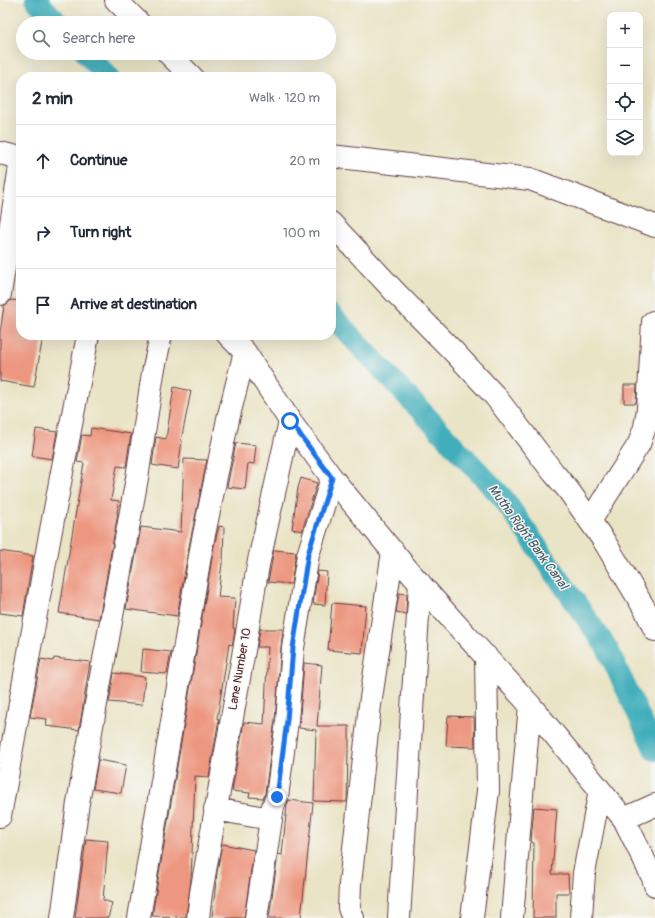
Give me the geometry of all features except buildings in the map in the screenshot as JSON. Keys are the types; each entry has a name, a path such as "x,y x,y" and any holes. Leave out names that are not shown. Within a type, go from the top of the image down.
{"street":[{"path":"116,0 132,16"},
{"path":"175,60 187,72"},
{"path":"0,153 16,158"},
{"path":"336,157 530,179 655,226"},
{"path":"0,294 16,191"},
{"path":"336,228 495,396 570,492 604,541 646,611 655,630"},
{"path":"590,521 639,444 646,427 653,322"},
{"path":"0,816 48,546 87,340"},
{"path":"62,918 78,803 137,478 153,373 160,340"},
{"path":"233,340 245,352 290,421 332,478 453,621 530,705 624,819 655,885"},
{"path":"139,918 202,544 228,419 245,352"},
{"name":"Lane Number 10","path":"198,918 201,893 258,565 290,421"},
{"path":"256,918 273,806 277,797 287,720 293,648 308,554 332,478"},
{"path":"353,918 349,908 350,884 370,705 393,551"},
{"path":"399,918 420,583"},
{"path":"472,918 488,791 486,656"},
{"path":"512,918 530,705"},
{"path":"581,918 584,873 600,790"},
{"path":"624,819 650,807"},
{"path":"216,809 271,819"}],"waterway":[{"name":"Mutha Right Bank Canal","path":"36,0 51,16"},
{"name":"Mutha Right Bank Canal","path":"92,60 103,72"},
{"name":"Mutha Right Bank Canal","path":"336,320 503,498 607,648 655,750"}],"route":[{"path":"277,797 287,720 293,648 308,554 332,478 290,421"}]}
